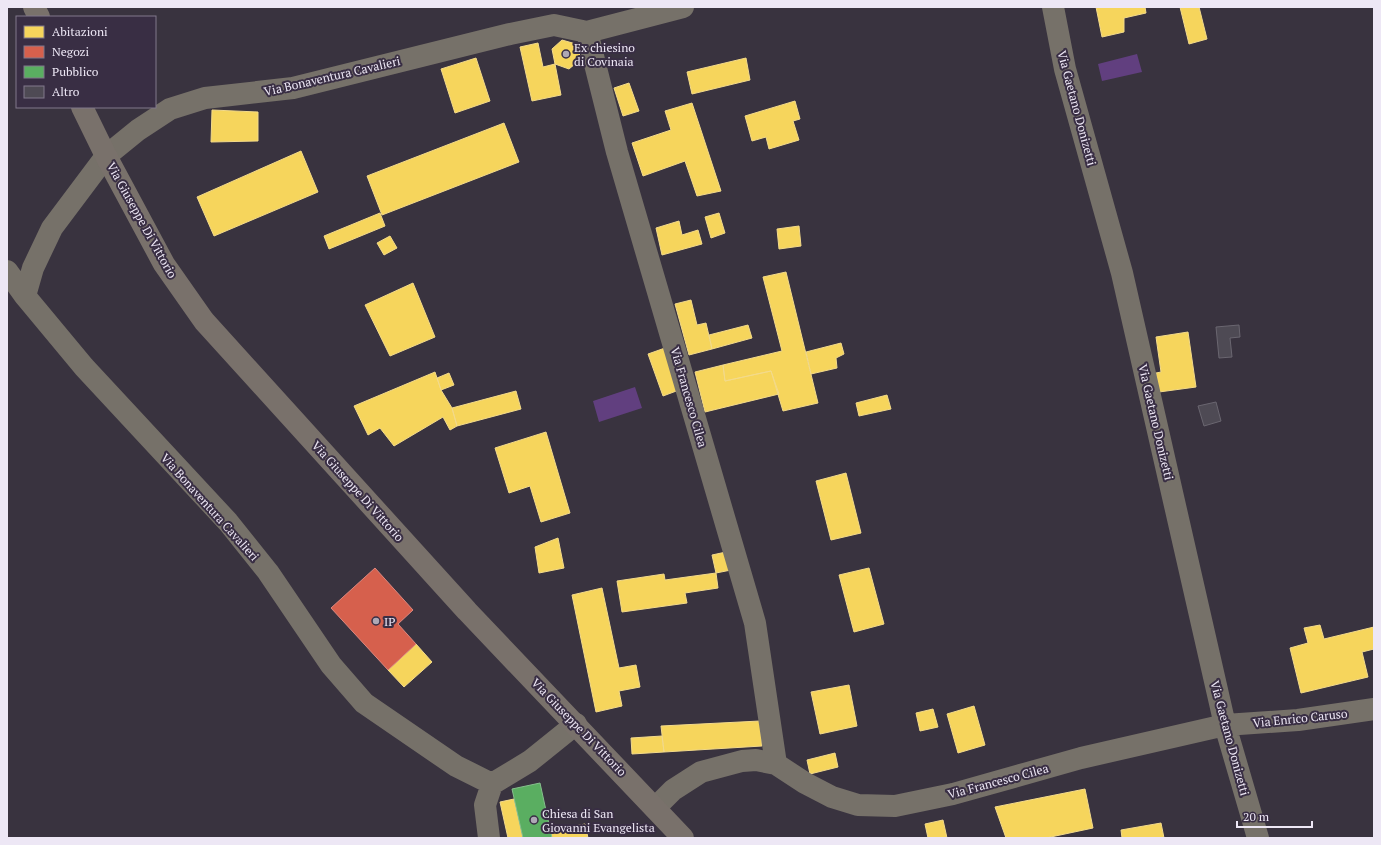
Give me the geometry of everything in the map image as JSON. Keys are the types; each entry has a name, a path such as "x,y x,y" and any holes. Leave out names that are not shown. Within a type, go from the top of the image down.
{"main road":[{"path":"34,7 38,16"},
{"name":"Via Giuseppe Di Vittorio","path":"82,108 106,156 164,264 204,321 467,611 683,838"}],"street":[{"name":"Via Bonaventura Cavalieri","path":"25,296 33,268 52,228 106,156 138,130 170,109 205,98 244,95 292,88 510,34 554,25 587,32 683,7"},
{"name":"Via Gaetano Donizetti","path":"1053,7 1065,69 1122,273 1225,724 1258,838"},
{"name":"Via Francesco Cilea","path":"587,32 617,152 755,623 776,764"},
{"name":"Via Bonaventura Cavalieri","path":"7,271 25,296 84,367 228,522 268,572 331,665 364,703 456,766 492,784"},
{"name":"Via Enrico Caruso","path":"1225,724 1298,720 1374,709"},
{"path":"489,838 485,805 492,784 530,761 576,724"},
{"name":"Via Francesco Cilea","path":"655,808 673,790 687,779 711,768 742,761 756,760 776,764 805,783 832,797 858,805 895,806 953,794 1082,758 1225,724"}],"shaded area":[{"path":"1137,54 1142,72 1102,81 1098,64"},
{"path":"635,387 642,408 599,422 593,401"}],"building: Abitazioni":[{"path":"1096,7 1145,7 1146,13 1124,18 1124,32 1102,37"},
{"path":"1180,7 1199,7 1207,39 1189,44"},
{"name":"Ex chiesino di Covinaia","path":"562,40 576,44 581,59 569,69 555,64 552,49"},
{"path":"538,43 543,67 555,64 561,95 532,101 520,47"},
{"path":"476,58 490,101 455,113 441,69"},
{"path":"746,58 750,80 692,94 687,72"},
{"path":"629,83 639,111 623,116 614,88"},
{"path":"795,101 800,119 793,121 799,140 769,149 766,137 752,141 745,116"},
{"path":"692,103 721,191 697,196 685,161 643,176 632,143 671,130 665,111"},
{"path":"212,110 258,112 258,141 211,142"},
{"path":"504,123 519,162 382,215 367,176"},
{"path":"301,151 318,192 214,236 197,197"},
{"path":"380,213 385,226 329,249 324,236"},
{"path":"719,213 725,233 711,238 705,217"},
{"path":"679,221 682,235 698,230 702,244 662,255 656,228"},
{"path":"799,226 801,246 779,249 777,229"},
{"path":"390,236 397,248 384,255 377,243"},
{"path":"786,272 818,403 783,411 771,371 725,381 723,365 782,351 763,277"},
{"path":"413,283 435,337 390,356 365,305"},
{"path":"691,300 697,325 706,323 712,349 689,355 675,304"},
{"path":"748,325 752,338 712,349 709,335"},
{"path":"1188,332 1196,387 1159,392 1156,373 1161,372 1156,337"},
{"path":"841,343 844,354 836,358 837,368 811,374 806,352"},
{"path":"665,348 679,390 663,396 648,354"},
{"path":"723,365 725,381 771,371 779,394 705,412 695,372"},
{"path":"435,372 441,390 452,408 457,426 450,430 443,417 394,446 380,428 368,435 354,406"},
{"path":"449,373 454,385 441,390 437,378"},
{"path":"516,391 521,409 457,426 452,408"},
{"path":"887,395 891,409 859,416 856,403"},
{"path":"546,432 570,513 541,522 530,486 509,493 495,448"},
{"path":"846,473 861,533 831,540 816,481"},
{"path":"558,538 564,568 539,573 535,547"},
{"path":"726,552 731,570 716,573 712,555"},
{"path":"869,568 884,624 854,632 839,575"},
{"path":"716,573 718,588 685,593 687,603 622,612 617,581 664,574 665,580"},
{"path":"602,588 619,668 636,665 640,687 619,691 622,706 596,712 572,595"},
{"path":"1320,625 1324,639 1374,627 1374,649 1362,652 1368,677 1301,693 1290,648 1308,643 1304,628"},
{"path":"416,644 432,662 404,687 388,670"},
{"path":"849,685 857,726 820,734 811,692"},
{"path":"974,706 985,745 958,753 947,714"},
{"path":"933,709 938,727 920,731 916,713"},
{"path":"760,721 762,746 664,752 661,726"},
{"path":"662,736 664,752 632,754 631,738"},
{"path":"835,753 838,767 810,774 807,760"},
{"path":"1085,789 1093,828 1046,838 1006,838 995,807"},
{"path":"514,799 523,838 508,838 500,802"},
{"path":"943,820 947,838 928,838 925,824"},
{"path":"1161,823 1164,838 1122,838 1121,830"},
{"path":"585,824 588,838 552,838 550,831"}],"building: Negozi":[{"path":"375,568 413,610 398,624 416,644 388,670 331,608"}],"building: Pubblico":[{"name":"Chiesa di San Giovanni Evangelista","path":"540,783 552,838 523,838 512,789"}],"building: Altro":[{"path":"1239,325 1240,337 1230,338 1232,357 1219,358 1216,327"},
{"path":"1216,402 1221,421 1204,426 1198,406"}],"place":[{"name":"Ex chiesino di Covinaia","path":"566,54"},
{"name":"IP","path":"376,621"},
{"name":"Chiesa di San Giovanni Evangelista","path":"534,820"}]}
